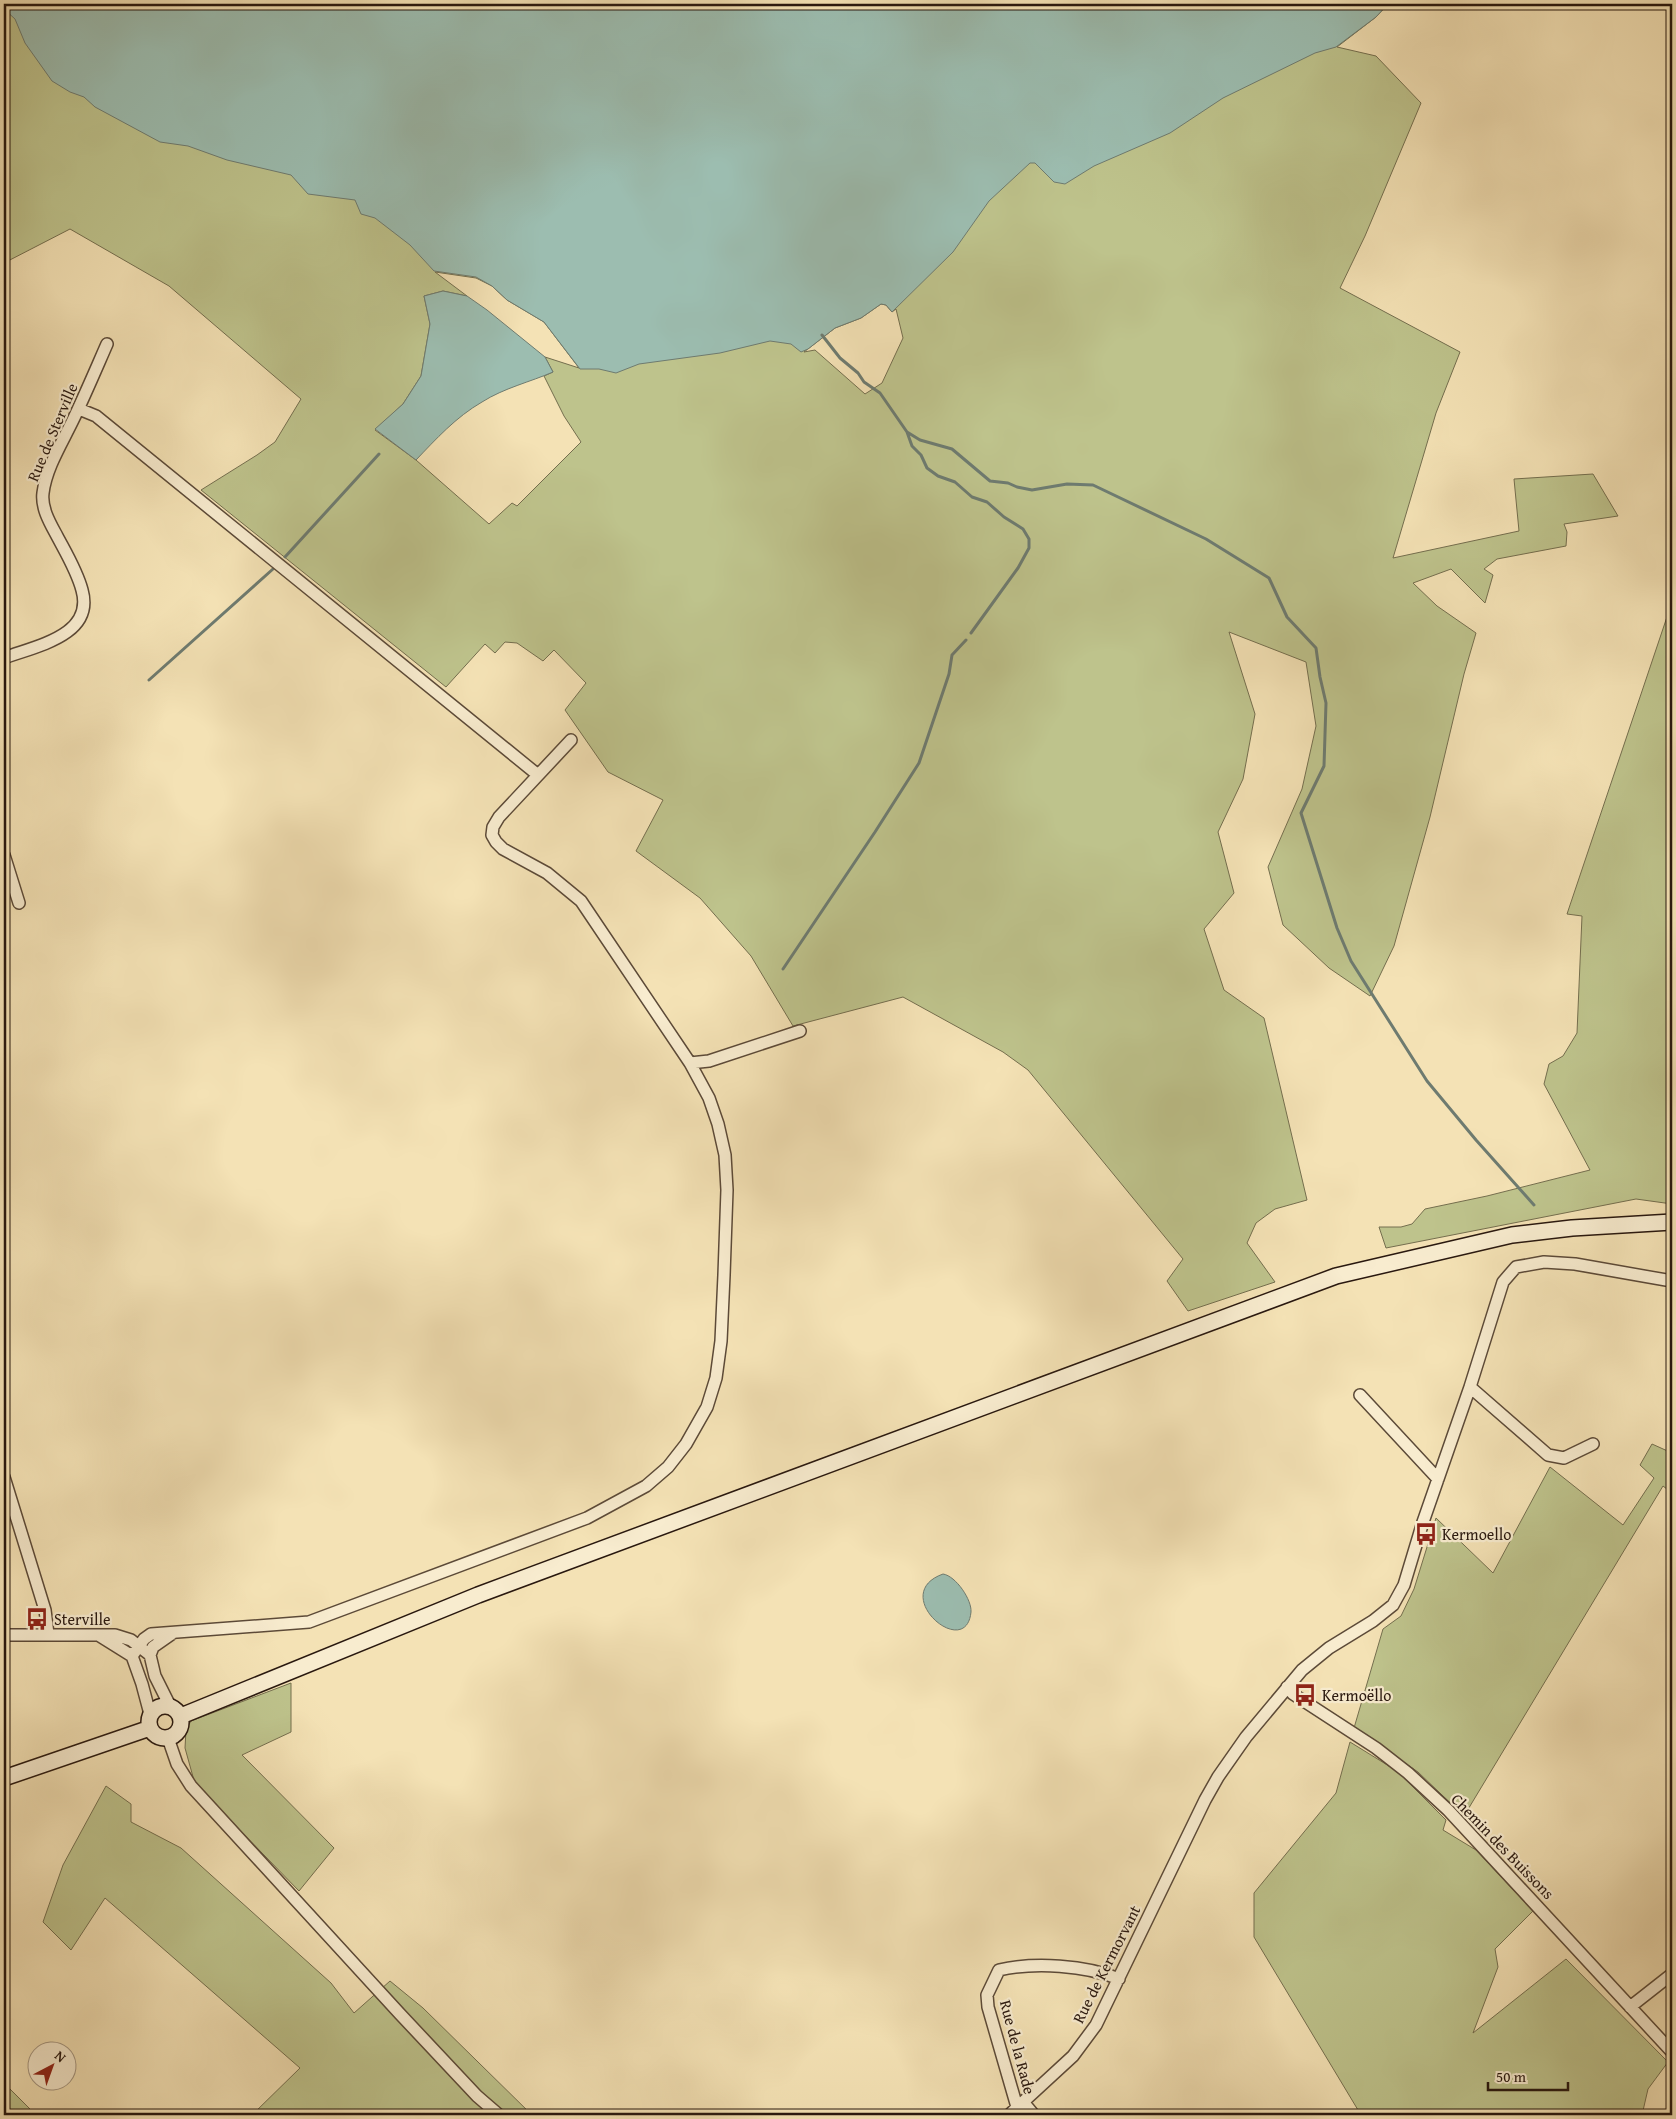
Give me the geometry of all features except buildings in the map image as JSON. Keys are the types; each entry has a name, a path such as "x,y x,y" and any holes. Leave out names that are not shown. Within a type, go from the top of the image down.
{"main road":[{"path":"4,1778 150,1721 159,1706 175,1711 1336,1276 1512,1236 1572,1228 1672,1222"},
{"path":"150,1721 157,1736 168,1738 173,1736 180,1728 175,1711"}],"street":[{"name":"Rue de Sterville","path":"4,658 60,637 73,628 81,619 85,604 82,589 50,524 43,506 43,493 50,470 107,344"},
{"path":"79,409 96,416 104,422 538,775"},
{"path":"132,1656 139,1645 151,1634 309,1622 587,1518 646,1486 668,1467 686,1444 707,1407 716,1378 722,1341 727,1190 725,1155 718,1124 709,1098 690,1063 580,901 547,873 504,849 496,842 492,835 493,827 500,816 571,740"},
{"path":"4,855 20,903"},
{"path":"690,1063 709,1061 800,1032"},
{"name":"Rue de Kermorvant","path":"1017,2108 1073,2056 1096,2025 1218,1777 1246,1737 1302,1670 1329,1648 1373,1621 1392,1605 1404,1586 1503,1282 1516,1267 1544,1262 1575,1264 1672,1281"},
{"path":"1470,1387 1548,1455 1564,1458 1592,1444"},
{"path":"1360,1395 1438,1479"},
{"path":"4,1478 45,1610 48,1634"},
{"path":"173,1633 153,1647 150,1655 155,1676 175,1711"},
{"path":"4,1635 115,1635 139,1645 150,1655"},
{"path":"100,1636 132,1656 142,1684 150,1721"},
{"name":"Chemin des Buissons","path":"1287,1687 1293,1694 1376,1748 1408,1773 1448,1810 1672,2052"},
{"path":"168,1738 177,1764 191,1786 464,2082 499,2115"},
{"name":"Rue de la Rade","path":"1017,2108 988,2007 987,1995 999,1970 1014,1966 1052,1966 1104,1972 1119,1979"},
{"path":"1630,2006 1672,1974"},
{"path":"1017,2108 1034,2115"}],"green space":[{"path":"4,4 1388,4 1376,17 1337,47 1376,56 1421,103 1365,236 1340,288 1460,352 1436,413 1393,558 1519,531 1514,479 1593,474 1618,516 1564,524 1567,532 1566,546 1497,559 1484,569 1493,575 1485,603 1451,569 1413,583 1437,606 1476,633 1464,674 1430,817 1394,946 1370,996 1329,968 1283,925 1268,867 1302,789 1316,726 1306,662 1229,632 1255,714 1243,779 1218,832 1234,893 1204,929 1224,990 1264,1018 1307,1200 1275,1209 1256,1223 1247,1243 1275,1282 1188,1311 1167,1281 1183,1259 1028,1070 1003,1052 903,997 793,1026 751,956 700,898 636,851 663,800 608,772 565,710 586,683 554,650 543,661 517,643 505,642 495,653 485,644 446,687 201,490 275,442 301,399 169,286 70,229 4,263","holes":["435,272 476,278 492,286 507,300 544,322 579,368 545,357 553,372 544,376 564,416 581,442 517,506 512,503 489,524 416,460 375,430 403,404 421,376 430,324 424,296 443,291 467,296","881,304 886,305 892,312 896,309 903,338 882,383 865,394 815,350 804,352 835,328 861,318"]},
{"path":"1672,602 1672,1204 1636,1199 1386,1248 1379,1227 1401,1227 1412,1224 1425,1209 1487,1196 1590,1170 1544,1084 1549,1064 1563,1056 1577,1033 1582,916 1567,914"},
{"path":"1652,1444 1672,1453 1672,1493 1663,1486 1464,1816 1418,1772 1354,1728 1383,1629 1401,1616 1414,1589 1436,1518 1493,1573 1550,1467 1623,1525 1654,1478 1640,1465"},
{"path":"291,1683 291,1732 242,1755 334,1848 299,1891 195,1784 185,1748 186,1730 191,1721"},
{"path":"1350,1742 1397,1771 1446,1820 1443,1830 1476,1850 1533,1911 1495,1949 1498,1967 1473,2033 1566,1959 1668,2062 1648,2089 1642,2115 1361,2115 1254,1937 1254,1893 1336,1793"},
{"path":"106,1786 131,1804 131,1822 181,1848 331,1983 354,2013 390,1981 423,2008 532,2115 252,2115 300,2068 105,1898 71,1950 43,1922 63,1865"},
{"path":"4,2083 36,2115 4,2115"}],"shaded area":[{"path":"4,4 1388,4 1376,17 1336,47 1315,53 1223,98 1170,133 1094,166 1065,184 1054,182 1035,163 1030,163 989,201 953,252 892,312 886,305 881,304 861,318 835,328 808,349 801,352 791,344 770,341 720,353 639,364 616,373 599,369 580,369 544,322 507,300 492,286 476,277 434,271 410,245 375,218 361,214 355,200 308,194 291,175 227,160 188,146 160,142 95,107 84,97 70,92 52,81 25,43 15,19 4,9"},
{"path":"443,291 467,296 487,310 545,357 553,372 490,397 464,414 416,460 375,429 403,404 421,376 430,324 424,296"},
{"path":"943,1574 958,1584 966,1595 971,1607 966,1626 957,1630 945,1627 934,1619 926,1608 923,1595 928,1583"}],"waterway":[{"path":"822,335 840,358 858,373 864,382 880,393 907,432 920,440 952,449 990,481 1008,483 1032,490 1067,484 1093,485 1206,539 1269,578 1287,617 1316,648 1326,703 1324,766 1301,813 1337,928 1351,961 1427,1081 1534,1205"},
{"path":"907,432 912,446 921,455 927,468 938,476 955,482 972,497 987,502 1004,517 1023,529 1029,539 1029,548 1018,568 971,633"},
{"path":"285,557 379,454"},
{"path":"149,680 273,569"},
{"path":"783,969 919,763 949,674 952,655 966,640"}],"place":[{"name":"Kermoello","path":"1426,1534"},
{"name":"Sterville","path":"37,1619"},
{"name":"Kermoëllo","path":"1305,1695"}]}
